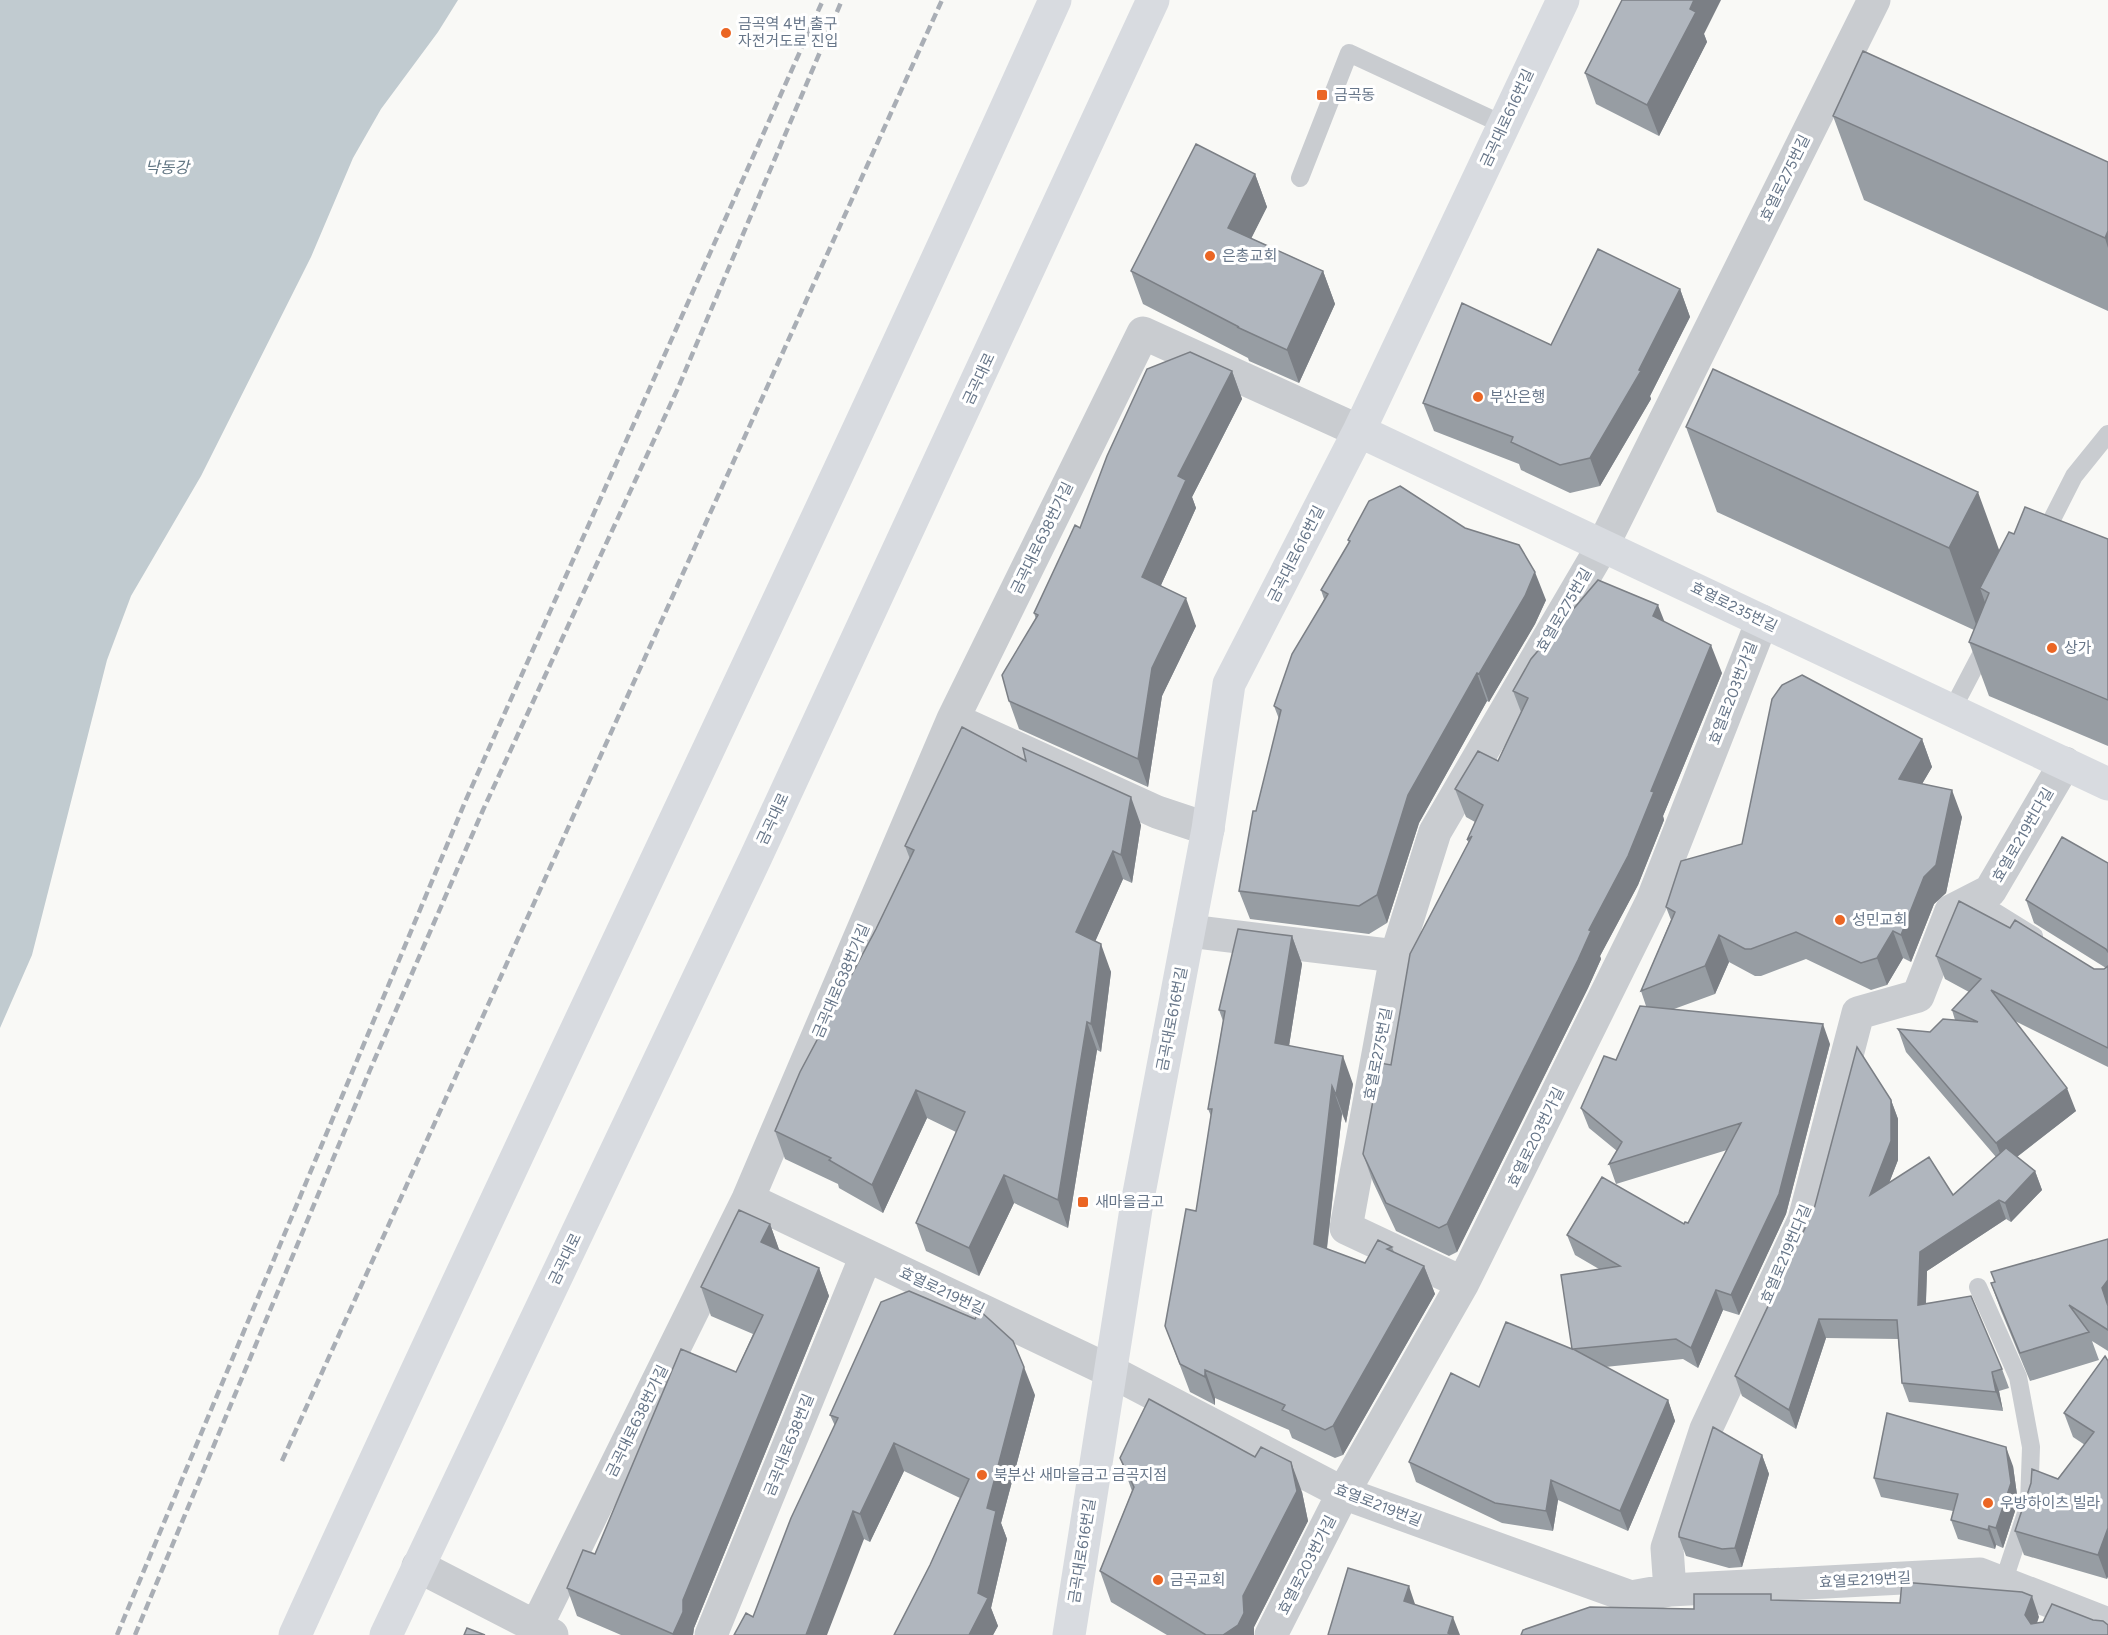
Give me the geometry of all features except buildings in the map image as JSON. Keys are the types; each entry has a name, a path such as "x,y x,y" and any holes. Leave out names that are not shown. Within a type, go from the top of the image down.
{"main road":[{"path":"295,1635 393,1419 918,307 1055,0"},
{"name":"금곡대로","path":"386,1635 755,859 1153,0"},
{"name":"금곡대로616번길","path":"1069,1635 1136,1209 1208,829 1229,684 1359,431 1563,0"},
{"name":"효열로235번길","path":"1359,431 2108,784"}],"street":[{"name":"효열로275번길","path":"1463,1283 1346,1228 1396,956 1435,832 1603,545 1874,0"},
{"name":"금곡대로638번가길","path":"544,1631 748,1199 953,719 1143,333 1359,431"},
{"name":"효열로203번가길","path":"1271,1635 1343,1493 1463,1283 1652,901 1762,621"},
{"path":"953,719 1157,812 1208,829"},
{"name":"효열로219번다길","path":"1670,1590 1667,1548 1706,1429 1804,1220 1858,1013 1918,996 1951,912 1990,891 2065,764"},
{"path":"1189,931 1396,956"},
{"name":"효열로219번길","path":"748,1199 1110,1371 1343,1493 1631,1597 1670,1590 1980,1574 2003,1583 2052,1614 2108,1624"},
{"name":"금곡대로638번길","path":"711,1635 866,1256"},
{"path":"418,1566 544,1631"},
{"path":"1587,1612 1631,1597"}],"lane":[{"path":"1300,178 1349,53 1504,125"},
{"path":"2034,553 2074,476 2108,434"},
{"path":"1952,710 1996,627"},
{"path":"1974,899 2051,946"},
{"path":"1978,1287 2018,1377 2031,1447 2029,1504 2003,1583"}],"water":[{"name":"낙동강","path":"0,0 458,0 438,32 381,109 353,158 311,257 201,476 131,596 107,660 32,955 0,1028"}],"railway":[{"path":"117,1635 465,802 823,0"},
{"path":"135,1635 370,1070 483,810 678,388 842,0"},
{"path":"282,1461 942,0"}],"place":[{"name":"금곡역 4번 출구 자전거도로 진입","path":"726,33"},
{"name":"금곡동","path":"1322,95"},
{"name":"은총교회","path":"1210,256"},
{"name":"부산은행","path":"1478,397"},
{"name":"상가","path":"2052,648"},
{"name":"성민교회","path":"1840,920"},
{"name":"새마을금고","path":"1083,1202"},
{"name":"북부산 새마을금고 금곡지점","path":"982,1475"},
{"name":"우방하이츠 빌라","path":"1988,1503"},
{"name":"금곡교회","path":"1158,1580"}]}
